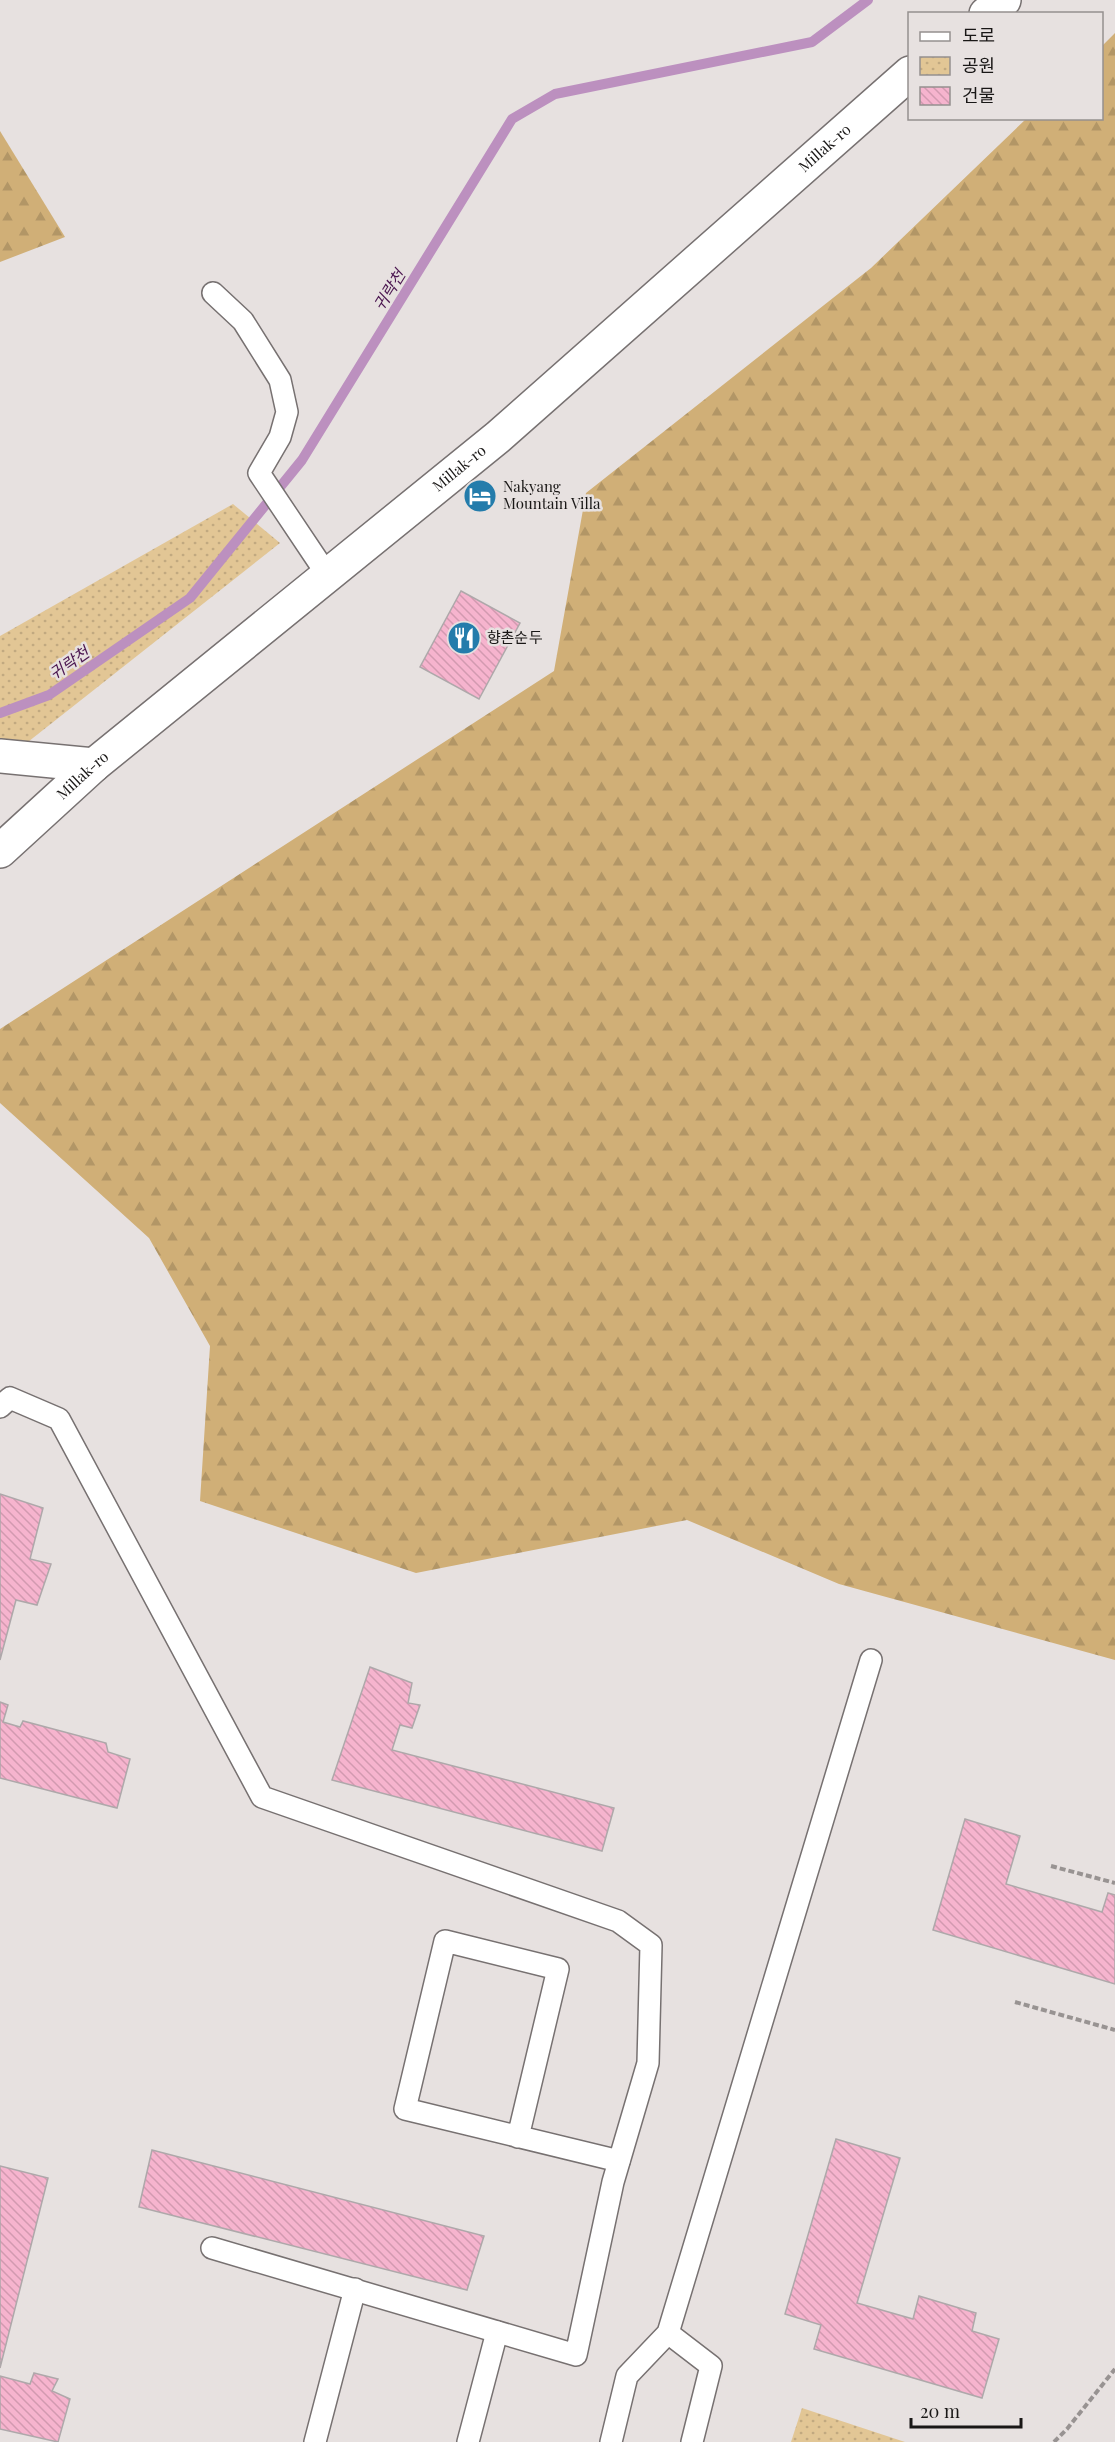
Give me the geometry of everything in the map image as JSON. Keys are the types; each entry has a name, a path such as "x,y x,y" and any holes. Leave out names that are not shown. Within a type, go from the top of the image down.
{"main road":[{"path":"989,12 1004,0"},
{"name":"Millak-ro","path":"0,851 94,765 498,437 908,73"},
{"path":"0,756 94,765"}],"lane":[{"path":"213,293 243,321 280,380 287,412 280,437 259,473 328,576"},
{"path":"0,1407 10,1398 59,1419 262,1797 618,1921 651,1945 648,2063 619,2161 576,2355 212,2248"},
{"path":"611,2442 627,2376 668,2333 871,1660"},
{"path":"518,2137 558,1969 445,1941 405,2109 518,2137 619,2161"},
{"path":"315,2442 355,2289"},
{"path":"468,2442 497,2332"},
{"path":"668,2333 711,2366 692,2442"}],"path":[{"path":"1051,1866 1115,1883"},
{"path":"1015,2002 1115,2030"},
{"path":"1054,2442 1115,2369"}],"green space":[{"path":"1115,33 1115,1660 839,1584 687,1520 416,1573 200,1501 210,1346 149,1238 0,1103 0,1029 554,671 586,493 871,268 1025,120 1103,120 1103,45"},
{"path":"0,131 65,237 0,262"},
{"path":"233,504 280,543 0,764 0,636"},
{"path":"802,2408 905,2442 791,2442"}],"building":[{"path":"461,591 520,623 479,699 420,667"},
{"path":"0,1494 43,1508 30,1559 51,1564 37,1605 16,1600 0,1660"},
{"path":"370,1667 412,1683 408,1703 420,1705 412,1728 400,1725 392,1750 614,1808 602,1851 332,1780"},
{"path":"0,1702 8,1705 3,1722 20,1727 23,1721 106,1743 108,1752 130,1759 117,1808 0,1778"},
{"path":"965,1819 1020,1836 1006,1884 1102,1912 1108,1893 1115,1895 1115,1984 933,1930"},
{"path":"836,2139 900,2158 857,2303 913,2319 919,2296 976,2313 972,2331 999,2339 982,2398 814,2349 821,2325 785,2314"},
{"path":"152,2150 484,2236 467,2290 139,2207"},
{"path":"0,2166 48,2178 0,2368"},
{"path":"34,2373 58,2379 52,2391 70,2399 58,2442 0,2429 0,2376 30,2384"}],"waterway":[{"name":"귀락천","path":"0,713 49,695 190,598 302,460 512,119 555,94 812,42 868,0"}],"place":[{"name":"Nakyang Mountain Villa","path":"480,496"},
{"name":"향촌순두","path":"464,638"}]}
